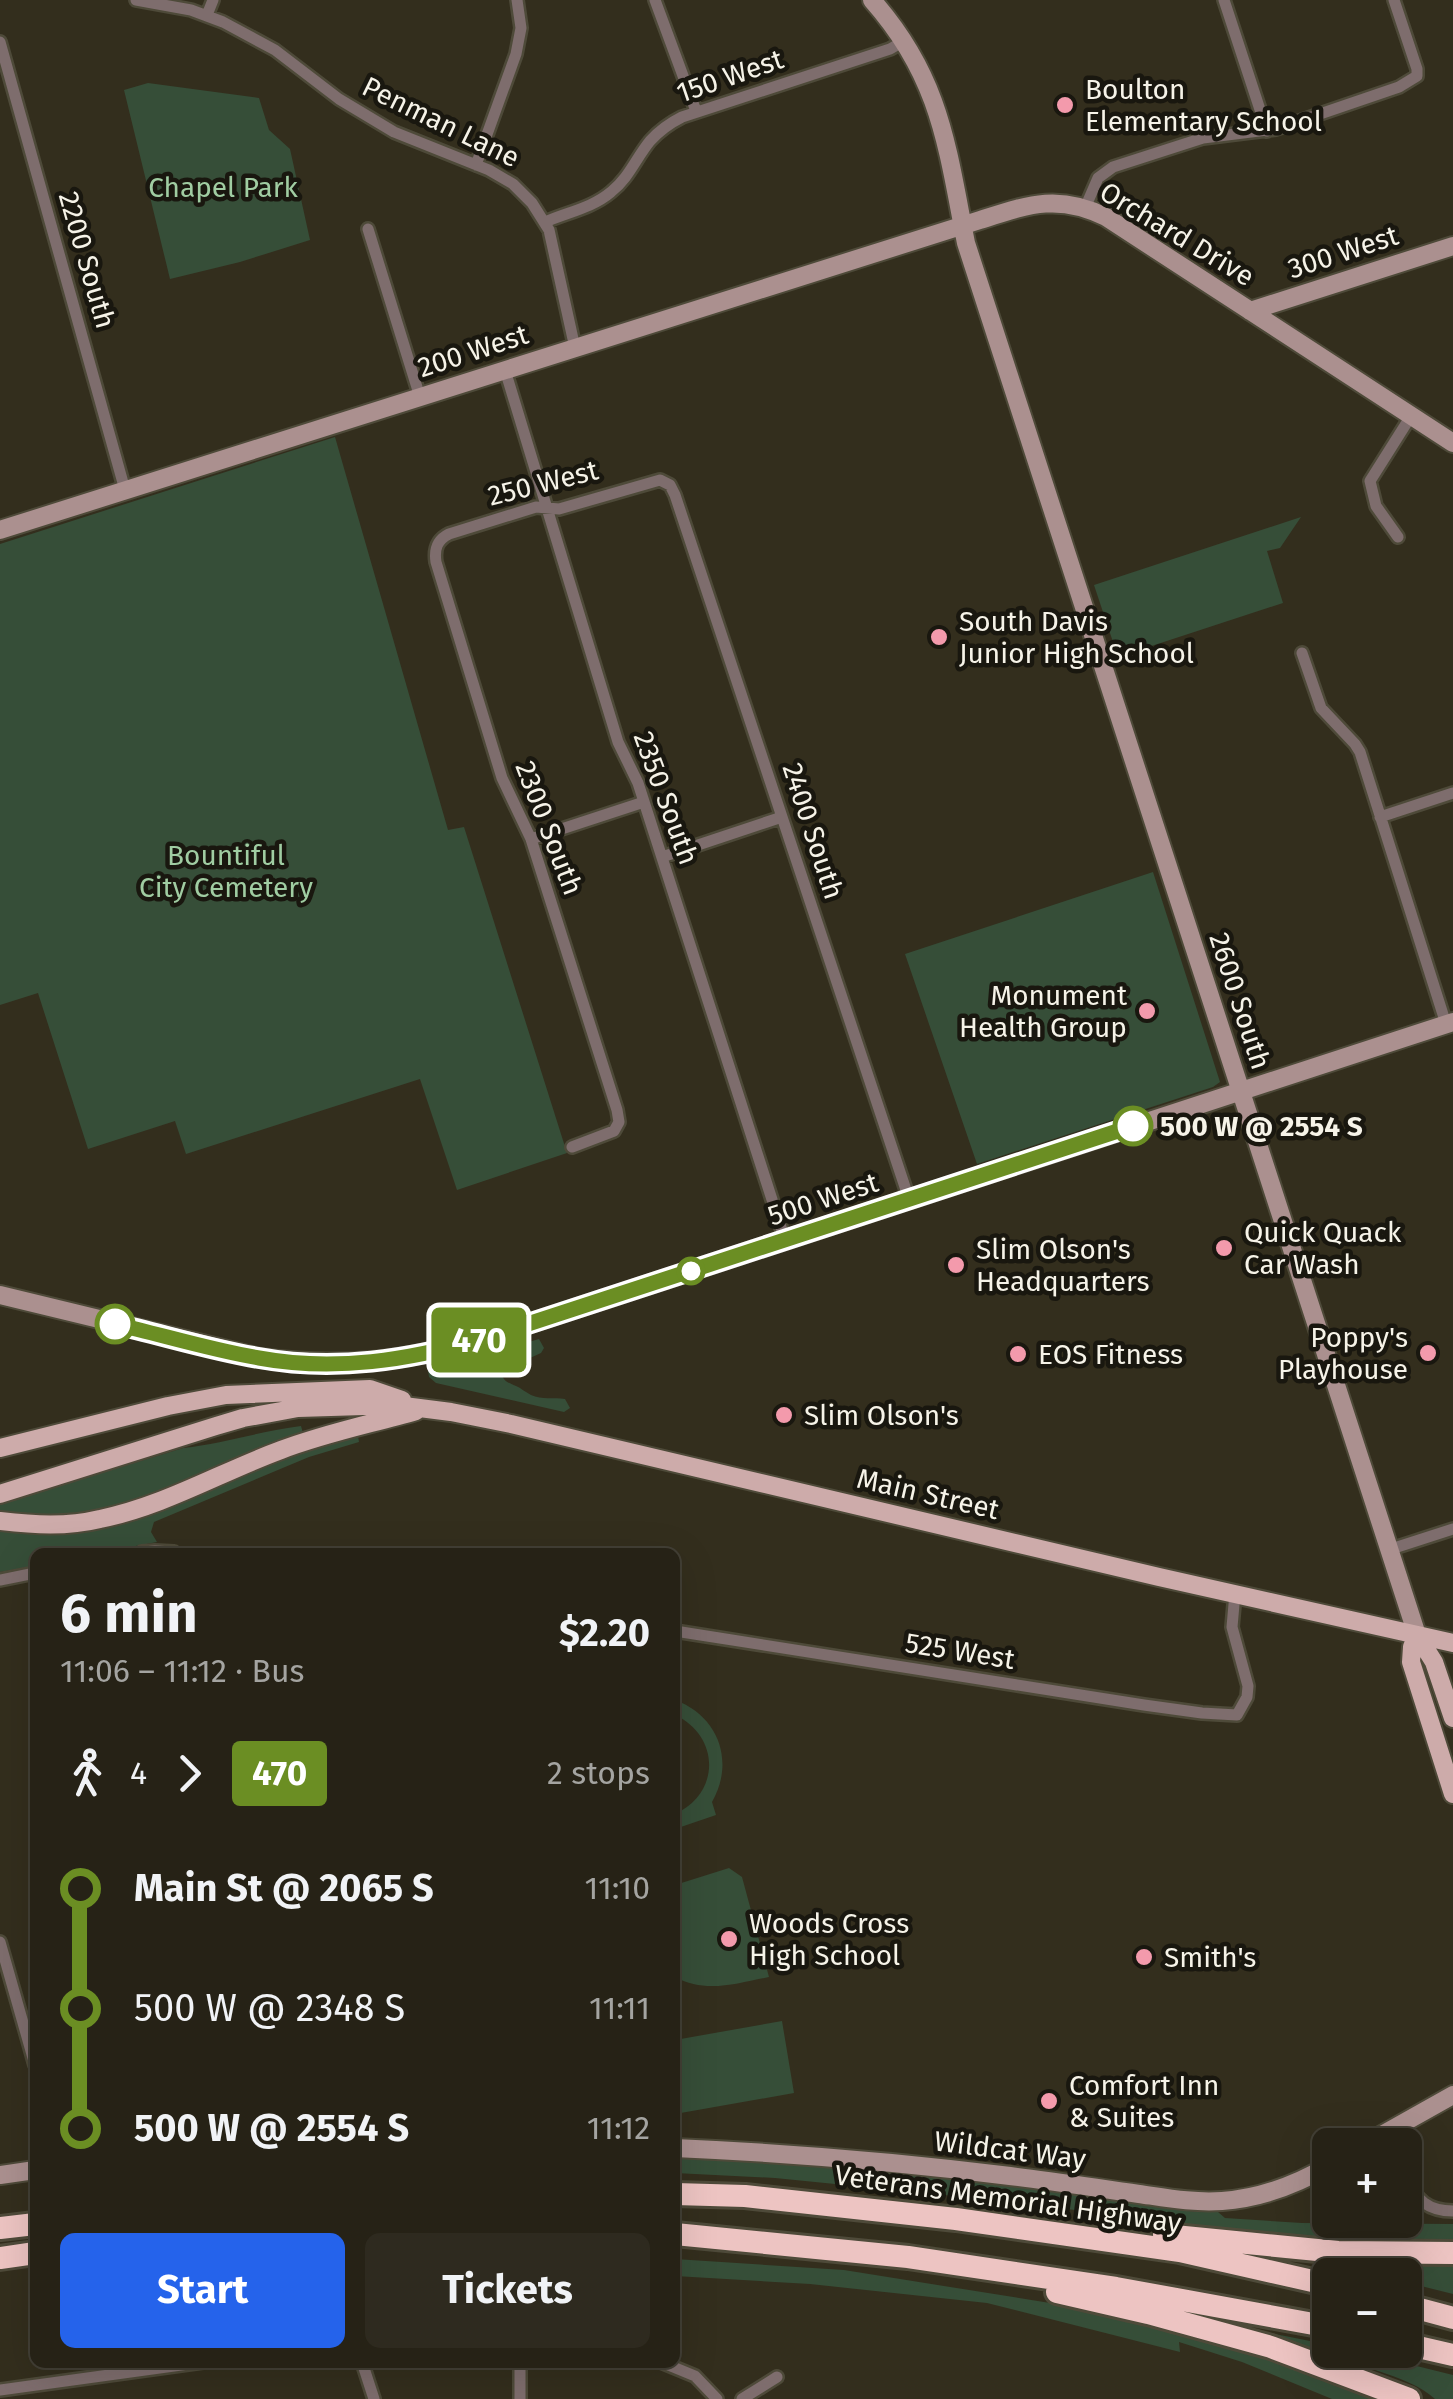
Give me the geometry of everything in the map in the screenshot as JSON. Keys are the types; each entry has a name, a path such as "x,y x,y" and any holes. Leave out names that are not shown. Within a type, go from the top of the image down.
{"highway":[{"name":"Veterans Memorial Highway","path":"680,2194 745,2196 956,2219 1180,2251 1312,2280"},
{"path":"956,2219 1338,2252 1453,2253"},
{"path":"0,2228 30,2225"},
{"path":"680,2234 908,2257 1312,2323"},
{"path":"0,2258 30,2254"},
{"path":"908,2257 1148,2313 1271,2347 1409,2399"},
{"path":"1422,2310 1453,2318"},
{"path":"1422,2348 1453,2355"}],"main road":[{"path":"0,1448 226,1395 370,1389 426,1408"},
{"path":"0,1494 257,1415 330,1406 426,1408"},
{"path":"1,1521 68,1524 115,1516 280,1450 426,1408"},
{"name":"Main Street","path":"426,1408 501,1422 1453,1644"},
{"path":"1417,1635 1434,1662 1453,1718"},
{"name":"2600 South","path":"1417,1635 1411,1662 1453,1794"}],"street":[{"name":"Penman Lane","path":"136,0 207,15 276,50 338,99 394,132 513,184 545,222 575,348"},
{"path":"207,15 213,0"},
{"path":"476,165 516,54 521,28 517,0"},
{"path":"655,0 696,111"},
{"path":"872,0 904,41 937,109 962,225"},
{"path":"1224,0 1267,131"},
{"path":"1085,208 1098,178 1114,167 1209,136 1267,131 1400,87 1417,76 1394,0"},
{"name":"150 West","path":"545,222 590,206 614,190 651,141 671,123 696,111 890,49 904,41"},
{"name":"2200 South","path":"0,42 126,490"},
{"name":"Orchard Drive","path":"962,225 1036,204 1061,203 1106,217 1453,443"},
{"name":"200 West","path":"0,530 962,225"},
{"name":"2600 South","path":"962,225 1417,1635"},
{"path":"368,229 420,397"},
{"name":"300 West","path":"1250,311 1453,246"},
{"name":"2350 South","path":"504,370 620,749 644,802 785,1240"},
{"path":"1398,537 1376,506 1370,481 1410,416"},
{"name":"250 West","path":"437,545 449,534 536,508 559,509 650,481 665,481"},
{"name":"2400 South","path":"665,481 675,495 909,1199"},
{"name":"2300 South","path":"437,545 436,562 502,778 531,839 618,1110 618,1128 607,1136 572,1147"},
{"path":"1302,654 1321,708 1360,752 1450,1023"},
{"path":"1380,817 1453,793"},
{"path":"531,839 644,802"},
{"path":"662,857 782,817"},
{"name":"500 West","path":"0,1296 260,1358 346,1364 428,1354 1450,1023"},
{"path":"1388,1550 1453,1528"},
{"path":"0,1580 30,1574"},
{"name":"525 West","path":"680,1632 1202,1714 1237,1715 1248,1686 1232,1627 1235,1593"},
{"path":"0,1942 30,2047"},
{"path":"1398,2128 1453,2095"},
{"name":"Wildcat Way","path":"680,2148 858,2159 1210,2202 1252,2197 1312,2176"},
{"path":"0,2175 30,2171"},
{"path":"1422,2202 1439,2211 1453,2212"},
{"path":"0,2390 160,2368"},
{"path":"364,2368 374,2399"},
{"path":"520,2368 520,2399"},
{"path":"676,2368 695,2376 718,2399"},
{"path":"742,2399 777,2376"}],"green space":[{"name":"Chapel Park","path":"148,83 259,98 269,130 290,149 310,240 170,279 124,90"},
{"name":"Bountiful City Cemetery","path":"335,437 448,830 464,827 567,1153 457,1190 420,1079 186,1154 175,1121 88,1149 38,993 0,1005 0,544"},
{"path":"1301,517 1280,548 1267,551 1283,603 1118,657 1094,585"},
{"path":"1153,872 1220,1082 977,1164 905,954"},
{"path":"539,1339 544,1348 541,1353 530,1358 509,1357 501,1367 502,1375 531,1395 565,1399 570,1408 564,1412 436,1383 429,1377 428,1371"},
{"path":"301,1426 303,1433 124,1507 64,1519 0,1514 0,1504 183,1448"},
{"path":"358,1436 359,1442 309,1457 154,1522 151,1532 157,1542 125,1548 30,1548 30,1567 0,1572 0,1530 69,1533 110,1526 294,1453"},
{"path":"680,1702 703,1717 712,1729 719,1742 722,1771 712,1802 716,1815 680,1827 680,1811 701,1793 709,1764 707,1750 690,1724 680,1718"},
{"path":"729,1868 742,1877 769,1977 722,1986 680,1979 680,1883"},
{"path":"782,2021 794,2093 680,2113 680,2039"},
{"path":"680,2154 979,2180 1187,2211 1218,2212 1225,2218 1312,2223 1312,2238 1422,2238 1422,2224 1453,2224 1453,2240 1303,2240 935,2194 680,2173"},
{"path":"680,2259 844,2270 1050,2303 1213,2340 1373,2399 1332,2399 1242,2362 1179,2342 1180,2352 987,2303 810,2284 680,2276"},
{"path":"1422,2262 1453,2263 1453,2294 1422,2286"},
{"path":"1196,2318 1312,2341 1310,2352"},
{"path":"1422,2367 1453,2375 1453,2399 1435,2399 1410,2383 1369,2368"}],"bus line":[{"name":"470","path":"115,1324 260,1358 294,1362 372,1363 428,1354 1133,1126"}],"place":[{"name":"Boulton Elementary School","path":"1065,105"},
{"name":"South Davis Junior High School","path":"939,637"},
{"name":"Monument Health Group","path":"1147,1011"},
{"name":"500 W @ 2554 S","path":"1133,1126"},
{"name":"Quick Quack Car Wash","path":"1224,1248"},
{"name":"Slim Olson's Headquarters","path":"956,1265"},
{"name":"Poppy's Playhouse","path":"1428,1353"},
{"name":"EOS Fitness","path":"1018,1354"},
{"name":"Slim Olson's","path":"784,1415"},
{"name":"Woods Cross High School","path":"729,1939"},
{"name":"Smith's","path":"1144,1957"},
{"name":"Comfort Inn & Suites","path":"1049,2101"}]}
